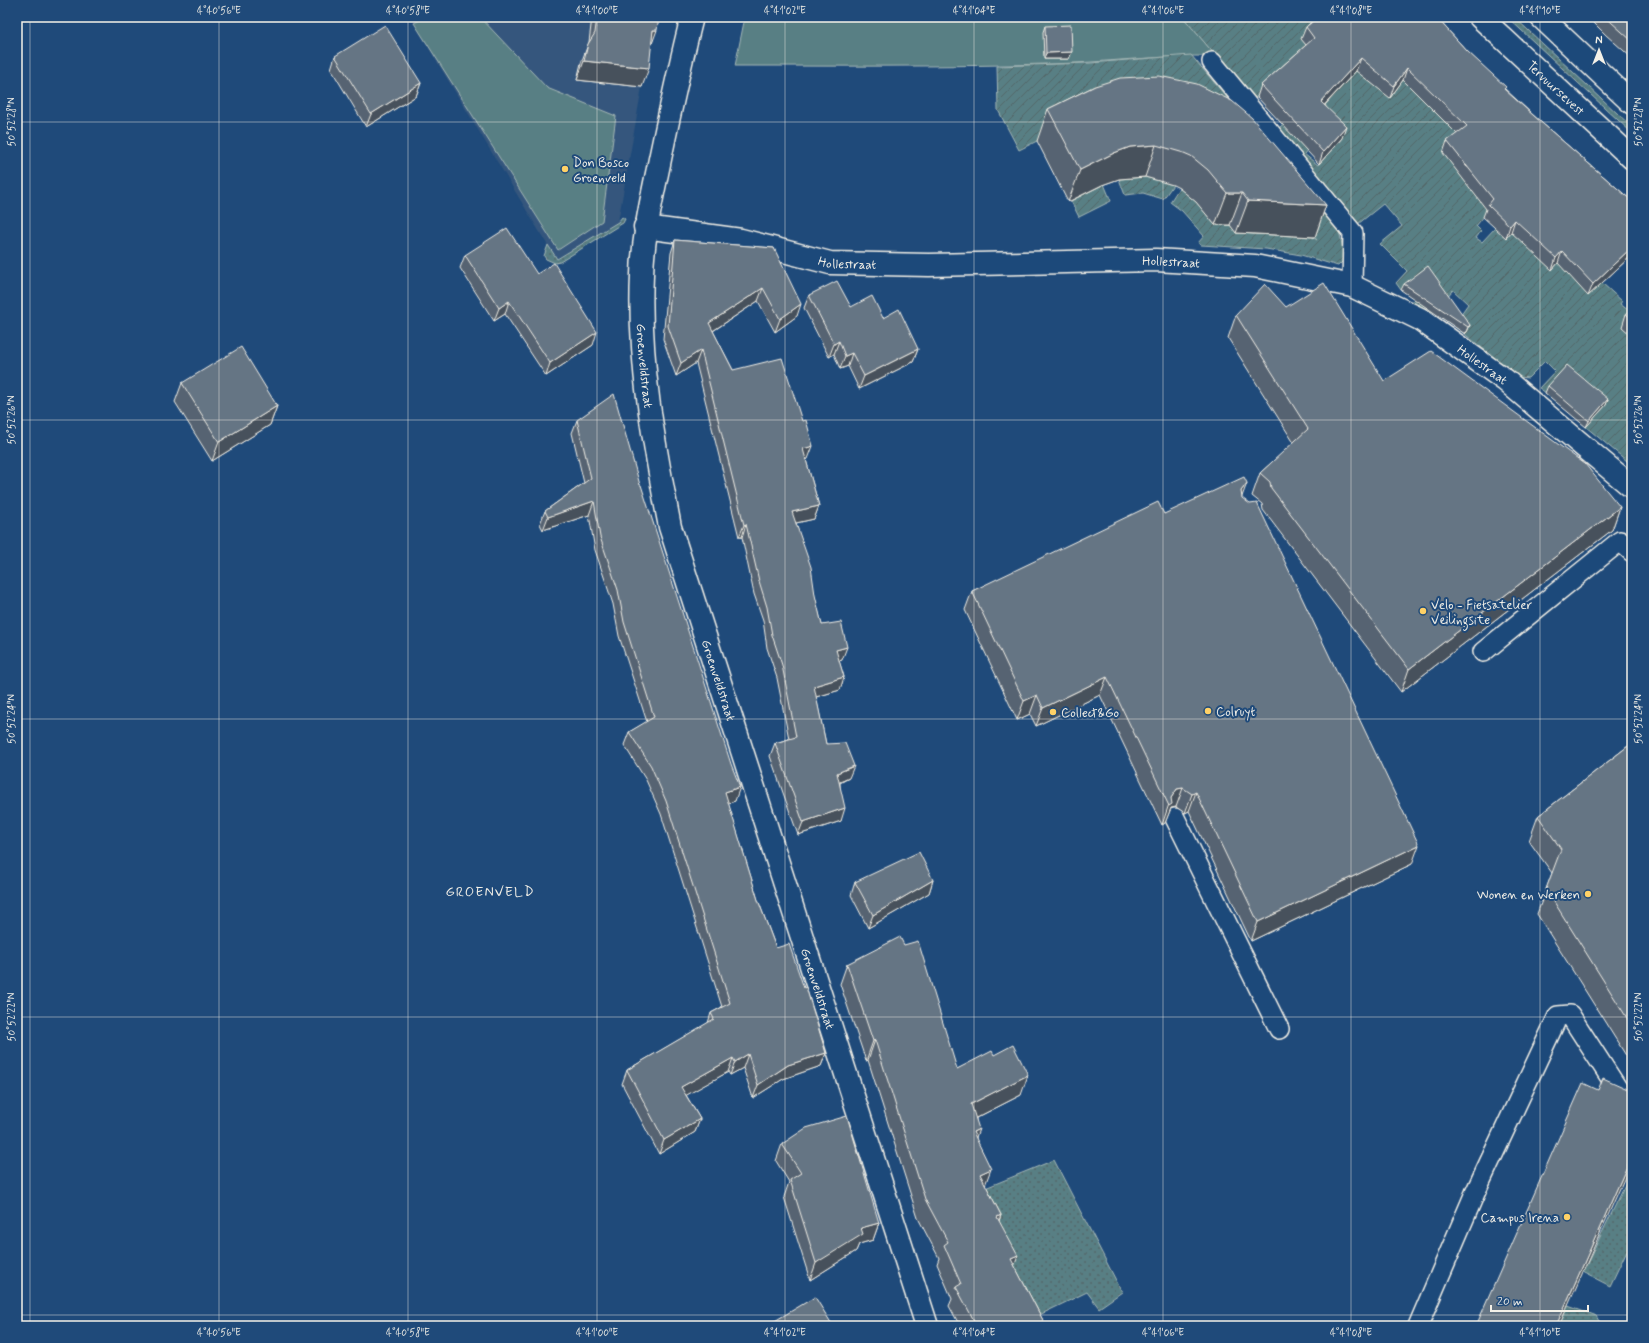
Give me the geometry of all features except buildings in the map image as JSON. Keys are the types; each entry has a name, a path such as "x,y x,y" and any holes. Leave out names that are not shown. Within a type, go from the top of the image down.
{"street":[{"name":"Groenveldstraat","path":"692,17 678,73 645,227 642,276 643,338 649,406 670,527 927,1326"},
{"name":"Tervuursevest","path":"1480,17 1632,158"},
{"path":"1541,17 1632,103"},
{"name":"Hollestraat","path":"645,227 740,240 830,263 929,265 1156,260 1255,266 1352,286 1420,319 1505,380 1632,487"}],"lane":[{"path":"1212,62 1353,232 1352,286"},
{"path":"1483,652 1620,541 1632,552"},
{"path":"1175,818 1279,1029"},
{"path":"1418,1326 1475,1193 1558,1016 1570,1015 1632,1111"}],"shaded area":[{"name":"Don Bosco Groenveld","path":"410,17 660,17 657,19 646,49 642,87 618,222 556,259"}],"green space":[{"path":"426,17 480,17 547,88 616,116 602,221 558,250 414,23"},
{"path":"745,17 1183,17 1216,56 1008,65 735,66"},
{"path":"1183,17 1308,17 1315,28 1404,79 1462,139 1506,189 1476,226 1481,231 1476,238 1482,242 1495,228 1506,238 1525,214 1622,301 1620,304 1632,313 1632,456 1627,461 1586,427 1605,405 1546,393 1539,388 1555,371 1545,361 1528,378 1519,377 1453,325 1468,304 1453,290 1433,312 1409,303 1434,285 1425,273 1401,290 1396,283 1407,271 1380,244 1402,226 1383,204 1358,224 1278,129 1301,107 1277,80 1253,100","holes":["1321,133 1342,138 1318,165 1304,154"]},
{"path":"1507,17 1514,17 1632,127 1632,133"},
{"path":"1191,55 1339,230 1345,259 1338,266 1301,255 1266,249 1201,245 1198,243 1204,236 1182,211 1170,202 1179,188 1196,202 1215,225 1230,225 1237,233 1311,236 1317,240 1244,154 1083,118 1019,150 998,110 997,66 1090,63"},
{"path":"1127,177 1145,177 1173,185 1163,199 1143,193 1125,195 1119,179"},
{"path":"1104,184 1111,201 1079,217 1071,201"},
{"path":"622,217 625,219 623,223 560,262 555,263 546,259 544,256 548,245 557,259 618,222"},
{"path":"1054,1160 1122,1292 1099,1308 1087,1292 1027,1321 973,1193"},
{"path":"1632,1171 1632,1240 1610,1286 1583,1272"},
{"path":"1568,1306 1596,1316 1602,1326 1559,1326"}],"place":[{"name":"Don Bosco Groenveld","path":"565,169"},
{"name":"Velo - Fietsatelier Veilingsite","path":"1423,611"},
{"name":"Colruyt","path":"1208,711"},
{"name":"Collect&Go","path":"1053,712"},
{"name":"Wonen en Werken","path":"1588,894"},
{"name":"Campus Irena","path":"1567,1217"}],"district":[{"name":"GROENVELD","path":"490,891"}]}
